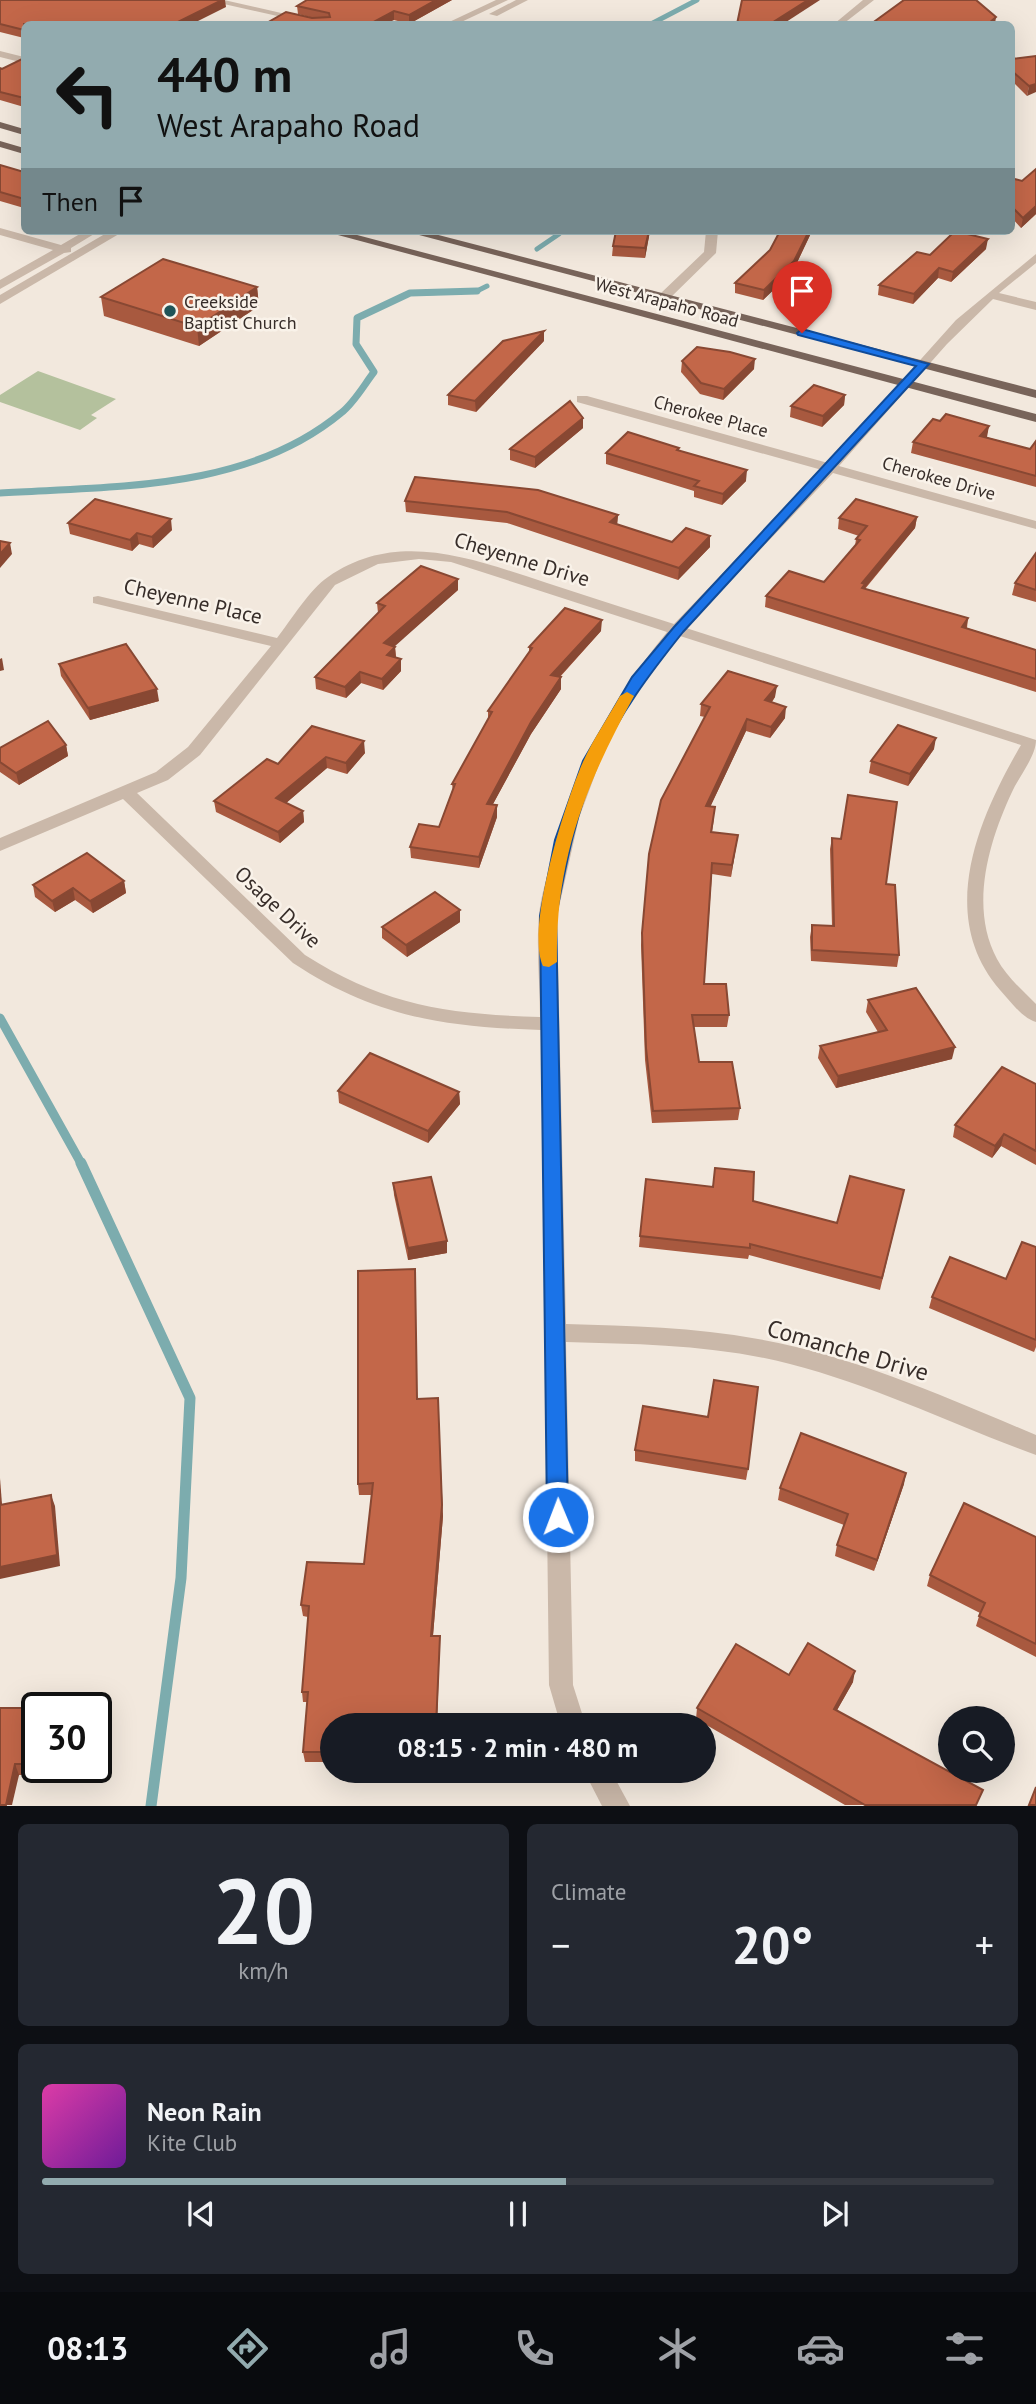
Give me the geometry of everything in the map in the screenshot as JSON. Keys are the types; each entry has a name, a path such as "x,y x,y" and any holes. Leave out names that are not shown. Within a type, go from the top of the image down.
{"main road":[{"path":"0,125 21,130"},
{"path":"0,145 21,150"},
{"name":"West Arapaho Road","path":"344,235 1036,418"},
{"name":"West Arapaho Road","path":"425,235 1036,394"},
{"path":"511,279 551,282 640,304 664,297"}],"street":[{"path":"211,0 310,21"},
{"path":"457,21 503,0"},
{"path":"478,21 523,0"},
{"path":"842,21 869,0"},
{"path":"0,54 21,59"},
{"path":"0,231 79,254"},
{"path":"0,285 86,235"},
{"path":"0,300 111,235"},
{"path":"664,297 710,253 712,235"},
{"path":"570,1713 561,1685 548,916 563,840 576,798 610,723 639,677 678,629 831,467 961,321 1036,257"},
{"path":"991,295 1036,306"},
{"name":"Cherokee Place","path":"582,399 831,467"},
{"name":"Cherokee Drive","path":"831,467 1036,525"},
{"name":"Cheyenne Drive","path":"0,845 162,776 194,751 330,583 345,571 397,554 453,558 1033,744"},
{"name":"Cheyenne Place","path":"97,600 279,643"},
{"path":"1033,744 1004,785 987,828 978,877 977,926 984,950 1006,986 1036,1015"},
{"name":"Osage Drive","path":"126,792 299,959 316,972 402,1010 458,1021 550,1024"},
{"name":"Comanche Drive","path":"554,1333 657,1336 785,1354 902,1388 1036,1445"},
{"path":"604,1783 617,1805"}],"green space":[{"path":"38,371 116,399 91,415 97,418 80,430 0,402 0,395"}],"building":[{"path":"0,0 222,0 180,21 21,21 21,29 0,24"},
{"path":"307,0 436,0 409,15 394,11 376,21 270,21 286,12 312,18 330,17 329,13 297,6"},
{"path":"742,0 808,0 775,21 738,21"},
{"path":"904,0 976,0 996,17 991,21 875,21"},
{"path":"1036,56 1036,84 1029,86 1015,74 1015,59"},
{"path":"21,60 21,97 0,92 0,68"},
{"path":"0,165 21,171 21,198 0,192"},
{"path":"1036,169 1036,206 1023,218 1015,210 1015,179 1022,181"},
{"path":"615,235 648,235 645,248 613,246"},
{"path":"778,235 807,235 794,261 764,290 735,283 770,250"},
{"path":"951,235 972,235 988,239 953,272 939,268 914,294 879,285 917,252 930,255"},
{"path":"163,259 257,287 197,327 101,297"},
{"path":"544,331 475,401 448,395 503,341"},
{"path":"697,347 755,359 724,389 701,383 682,361"},
{"path":"814,385 845,395 823,416 791,406"},
{"path":"570,401 583,418 535,457 510,449"},
{"path":"946,414 989,426 980,436 1030,449 1036,441 1036,476 913,442 933,419 940,421"},
{"path":"628,432 679,448 677,450 747,470 723,494 694,486 699,481 606,453"},
{"path":"415,477 538,490 618,515 610,522 672,542 686,528 710,536 679,568 507,512 405,501"},
{"path":"95,499 171,519 152,537 137,533 130,540 68,523"},
{"path":"856,499 917,517 862,583 865,584 862,588 968,618 962,627 1036,650 1036,679 766,596 789,571 824,582 860,540 856,539 867,526 839,518"},
{"path":"0,541 10,543 0,554"},
{"path":"1036,553 1036,590 1015,583"},
{"path":"421,566 458,579 384,643 395,647 387,655 401,659 382,679 360,672 345,687 315,677 385,606 377,603"},
{"path":"565,608 602,620 551,675 561,677 531,722 487,804 497,805 479,857 410,847 419,824 439,827 455,784 452,784 492,712 488,711 532,648 529,647"},
{"path":"126,644 157,689 88,708 59,664"},
{"path":"728,671 777,686 765,700 786,707 771,727 747,719 706,806 715,807 711,832 738,835 732,865 712,863 704,984 726,984 729,1015 692,1015 699,1062 732,1062 740,1108 653,1111 646,1048 642,933 649,854 661,800 710,707 701,704"},
{"path":"48,721 66,745 16,773 0,762 0,748"},
{"path":"898,725 936,738 910,774 871,761"},
{"path":"312,726 364,741 346,763 326,757 276,798 303,811 278,832 214,801 267,759 278,764"},
{"path":"848,795 897,802 886,884 895,885 899,955 812,950 812,925 834,926 832,838 841,839"},
{"path":"87,853 124,881 90,901 73,888 52,901 33,885"},
{"path":"435,892 460,910 406,945 382,927"},
{"path":"916,988 955,1047 838,1076 820,1046 887,1030 868,1000"},
{"path":"370,1053 459,1092 428,1131 338,1091"},
{"path":"1002,1067 1036,1084 1036,1151 1004,1134 995,1146 955,1125"},
{"path":"715,1168 754,1172 753,1201 837,1223 850,1176 904,1190 882,1278 750,1244 750,1248 640,1236 646,1179 713,1187"},
{"path":"431,1177 447,1241 408,1248 393,1183"},
{"path":"1022,1242 1036,1247 1036,1340 932,1297 950,1257 1006,1279"},
{"path":"415,1269 417,1399 438,1398 442,1505 431,1636 440,1636 437,1713 320,1713 320,1752 303,1752 308,1692 302,1692 309,1606 301,1605 307,1562 364,1564 373,1483 358,1484 358,1271"},
{"path":"714,1380 758,1387 748,1469 635,1450 643,1406 708,1417"},
{"path":"801,1433 906,1473 877,1560 837,1545 848,1514 780,1488"},
{"path":"51,1495 57,1555 0,1567 0,1505"},
{"path":"964,1503 1036,1537 1036,1644 979,1616 985,1603 930,1575"},
{"path":"808,1643 855,1671 834,1709 938,1766 938,1783 970,1783 983,1790 976,1805 865,1805 716,1719 716,1713 706,1713 697,1708 736,1644 789,1675"},
{"path":"0,1708 21,1708 21,1764 15,1764 6,1805 0,1805"},
{"path":"1036,1787 1036,1805 1029,1805"}],"waterway":[{"path":"657,21 697,0"},
{"path":"537,249 558,235"},
{"path":"477,291 487,286"},
{"path":"0,493 89,489 178,480 222,471 264,457 304,439 341,413 355,399 374,372 356,344 357,318 410,293 477,291"},
{"path":"424,293 477,291"},
{"path":"0,1018 82,1164"},
{"path":"82,1164 190,1398 181,1578 151,1806"}],"slow traffic":[{"path":"549,962 548,916 563,840 591,761 627,696"}],"place":[{"name":"Creekside Baptist Church","path":"170,311"}],"route":[{"path":"558,1517 548,916 563,840 591,761 610,723 639,677 678,629 831,467 923,364 802,333"}]}
